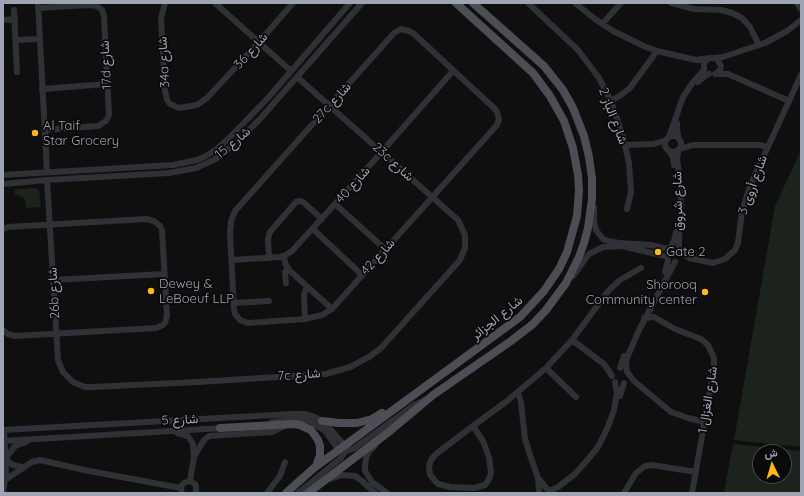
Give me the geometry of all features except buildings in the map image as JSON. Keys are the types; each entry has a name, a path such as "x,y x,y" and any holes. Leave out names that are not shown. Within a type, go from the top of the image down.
{"main road":[{"name":"شارع الجزائر","path":"286,493 314,468 343,449 506,329 533,305 547,288 559,269 567,252 575,225 579,198 578,175 573,148 564,121 550,96 536,77 480,30 456,3"},
{"name":"شارع الجزائر","path":"308,493 390,431 427,399 526,330 546,310 566,283 584,243 591,214 591,172 586,146 579,122 568,99 554,78 537,59 473,3"},
{"path":"322,421 343,423 367,420 376,417 400,402 409,399"},
{"path":"220,428 288,424 300,425 311,430 318,440 320,450 319,460 314,468"}],"street":[{"name":"34a شارع","path":"165,3 161,18 165,91 168,100 174,106 185,107 197,104 207,98"},
{"path":"215,3 291,71"},
{"name":"شارع 36","path":"207,98 293,3"},
{"name":"شارع 15","path":"3,175 178,164 197,160 206,156 217,149 229,138 267,99 350,3"},
{"name":"شارع 15","path":"3,184 169,173 196,168 214,160 229,149 260,119 362,3"},
{"name":"شارع الباز 2","path":"528,3 578,50 599,78 611,101 629,163 631,188 630,201 627,209"},
{"path":"575,3 602,24 623,37 658,51 696,60 716,61 759,45 781,35 801,20"},
{"path":"602,24 621,3"},
{"path":"671,3 687,8 721,10 732,13 742,18 750,27 759,45"},
{"path":"797,3 801,9"},
{"name":"17d شارع","path":"38,5 90,4 100,8 104,16 109,115 104,124 98,126 44,130"},
{"path":"38,5 47,172"},
{"path":"14,10 17,72"},
{"path":"3,20 15,19"},
{"path":"708,71 704,63 716,61 769,45 801,26"},
{"name":"27c شارع","path":"234,306 230,227 235,211 394,33 401,29 409,31 495,109 498,115 496,126"},
{"path":"16,40 39,39"},
{"path":"611,101 630,88 658,51"},
{"path":"696,60 708,71 728,74 789,101"},
{"path":"668,150 665,145 683,97 693,82 708,71 720,70 716,61"},
{"path":"716,61 728,74"},
{"path":"679,150 682,145 677,127 685,102 692,89 708,71"},
{"name":"شارع 40","path":"284,256 292,251 313,229 453,72"},
{"name":"شارع أروى 3","path":"679,251 689,258 707,262 716,262 725,259 733,252 738,242 742,212 747,195 767,147 801,75"},
{"name":"23c شارع","path":"298,77 458,220 463,228 465,241 465,248 460,260"},
{"path":"42,89 107,84"},
{"path":"260,119 257,119 256,115 267,99"},
{"name":"شارع 42","path":"234,306 237,317 244,322 305,319 322,315 332,308 496,126"},
{"path":"625,145 654,144 674,136 693,145"},
{"path":"654,144 674,153 693,145 760,145 767,147"},
{"name":"شارع شروق","path":"668,150 673,158 675,168 677,198 675,236 673,244 669,248"},
{"name":"شارع شروق","path":"679,150 677,159 681,207 678,239 679,251"},
{"path":"108,177 131,173 131,167"},
{"name":"26b شارع","path":"47,180 58,360 63,372 73,382 85,387 92,387"},
{"path":"556,493 582,472 601,447 615,418 621,390 628,377 626,365 627,358 644,318 676,262 680,258 679,251 674,247 669,248 651,245 614,243 603,238 596,230 594,225 592,200"},
{"path":"269,258 268,239 270,232 296,202 303,202 322,219"},
{"path":"335,204 385,249"},
{"path":"3,229 8,227 154,221 160,226 162,234 167,319 163,325 156,328 15,336 8,334 3,330"},
{"path":"313,229 362,275"},
{"path":"650,253 652,250 651,245"},
{"path":"566,283 589,254 603,246 622,246 667,258 676,262"},
{"path":"612,376 614,371 619,368 639,321 665,273 667,258 666,252 669,248"},
{"path":"232,260 284,256 288,268 332,308"},
{"name":"شارع أروى 3","path":"676,262 689,258"},
{"name":"7c شارع","path":"92,387 326,374 341,370 362,361 380,348 460,260"},
{"path":"286,283 285,272 288,268"},
{"path":"473,426 483,441 489,456 491,472 489,479 485,485 474,488 454,488 438,484 430,475 429,467 431,460 436,454 473,426 518,392 546,368 572,340 609,290 626,276 641,268"},
{"path":"53,280 164,274"},
{"path":"305,319 304,294 307,286"},
{"path":"234,306 269,301"},
{"path":"644,318 654,317 651,314 650,308"},
{"name":"شارع الغزال 1","path":"654,317 675,329 701,339 711,349 714,358 714,368 692,493"},
{"path":"518,392 525,439 538,478 539,493 543,490 550,491 575,474 598,447 614,410 617,393 615,382 604,364 572,340"},
{"path":"604,364 624,369 636,383 671,412 705,422"},
{"path":"546,368 576,397"},
{"path":"615,382 620,384 625,382 636,383"},
{"path":"298,493 341,458 343,449 355,448 414,405 427,399"},
{"name":"شارع 5","path":"3,430 306,414 328,425 343,449"},
{"name":"شارع 5","path":"4,441 220,428 287,420 305,420 316,424 343,449"},
{"path":"194,457 204,440 209,436 272,432 288,424"},
{"path":"3,430 6,459 3,493"},
{"path":"167,431 188,436 193,444 194,457 190,481"},
{"path":"387,493 369,479 364,465 369,452 384,439 390,431"},
{"path":"6,459 12,449 19,444 43,439"},
{"path":"6,459 14,465 22,467"},
{"path":"4,480 22,467 34,461 43,460 181,490 184,483 190,481"},
{"path":"267,493 280,476 285,462"},
{"path":"624,493 638,470 648,465 696,472"},
{"path":"320,484 338,476 351,475 362,481 375,493"},
{"path":"538,478 550,491"},
{"path":"190,481 195,484 197,489 196,492 204,493"}],"shaded area":[{"path":"801,150 801,447 792,446 792,444 772,444 734,440 775,206"},
{"path":"35,188 39,190 41,207 26,208 25,199 15,195 15,189"},
{"path":"733,444 752,446 752,484 792,484 792,450 801,451 801,493 724,493"}],"place":[{"name":"Al Taif Star Grocery","path":"35,133"},
{"name":"Gate 2","path":"658,252"},
{"name":"Dewey & LeBoeuf LLP","path":"151,291"},
{"name":"Shorooq Community center","path":"705,292"}]}
